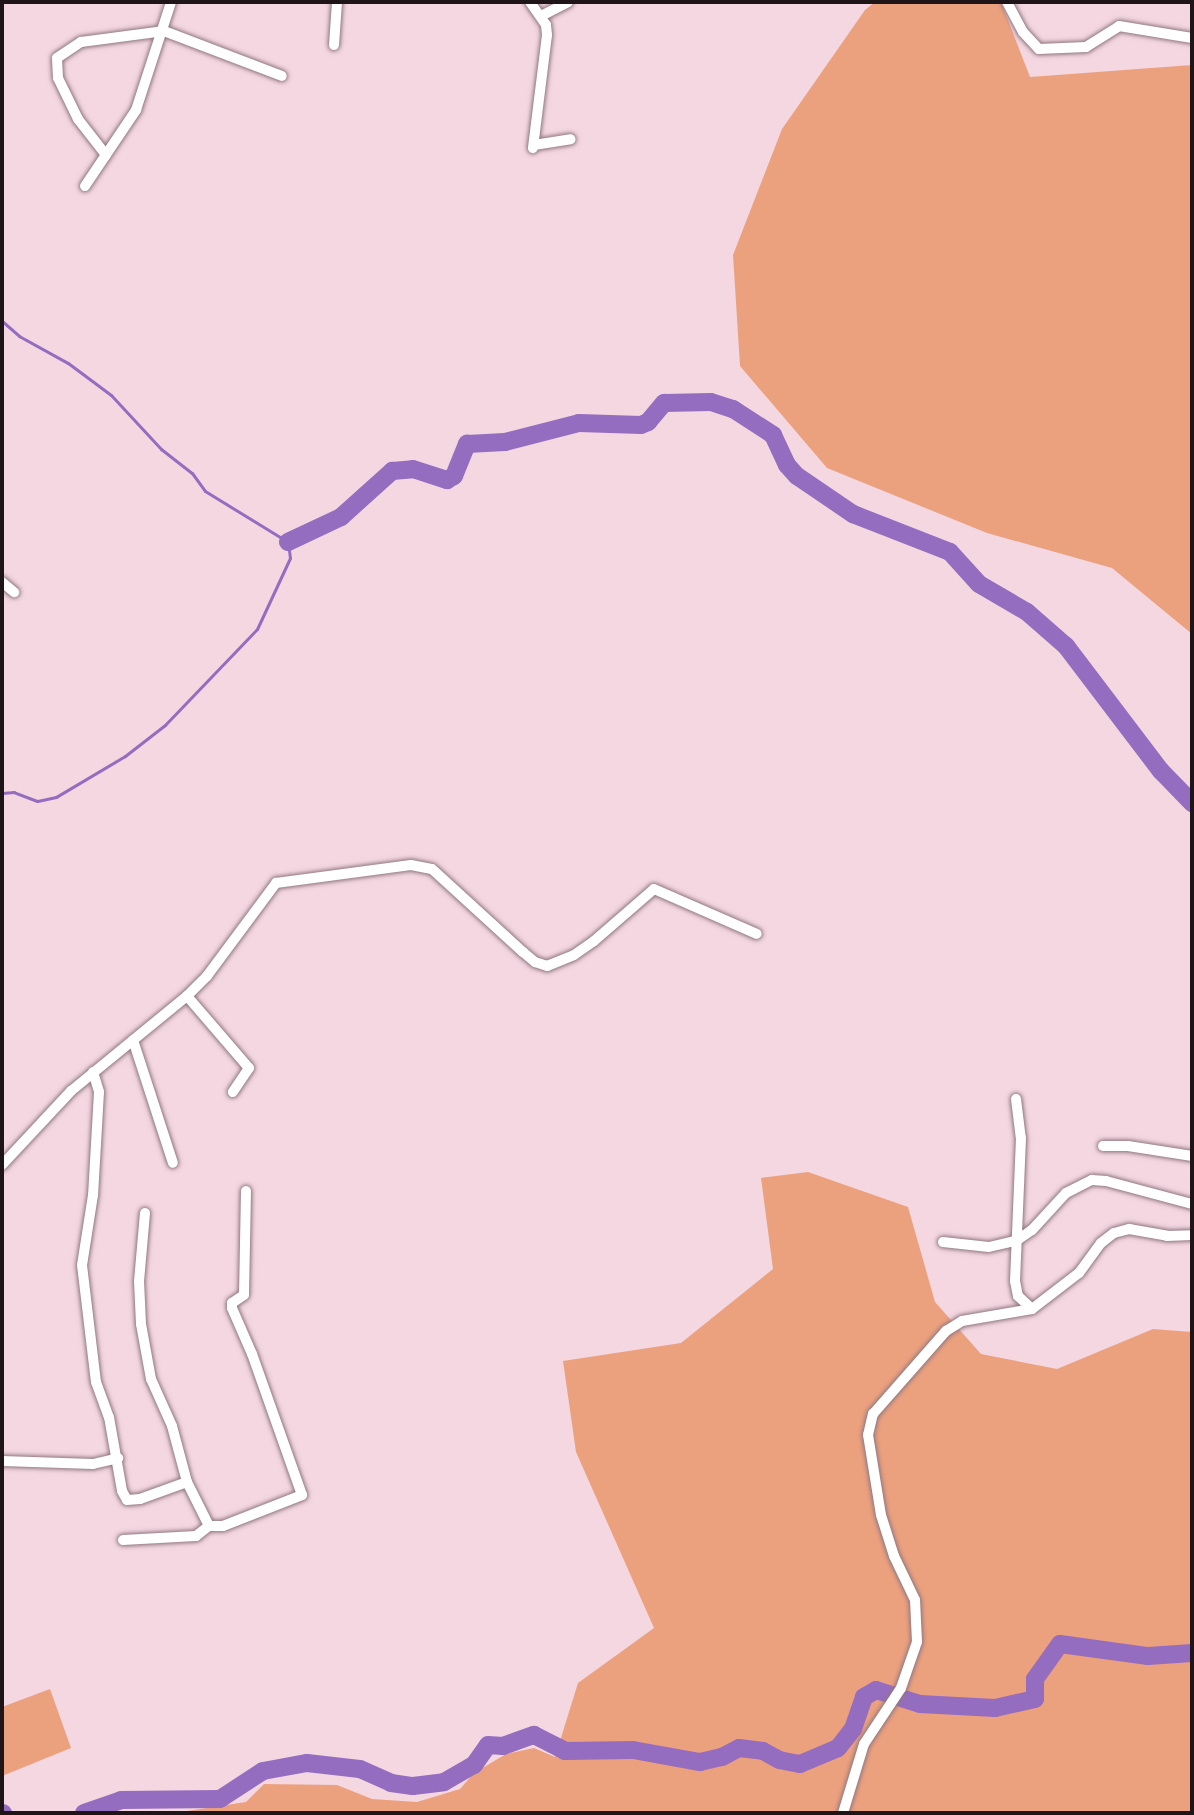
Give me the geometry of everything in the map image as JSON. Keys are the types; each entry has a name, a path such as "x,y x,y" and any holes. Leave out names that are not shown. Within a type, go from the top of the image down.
{"street":[{"path":"85,186 136,110 171,2"},
{"path":"334,45 337,2"},
{"path":"530,2 541,16 547,35 533,147 571,139"},
{"path":"541,16 568,2"},
{"path":"1007,2 1023,32 1039,49 1086,47 1119,26 1192,38"},
{"path":"106,155 78,119 58,78 57,58 96,38 164,31 282,76"},
{"path":"2,582 14,592"},
{"path":"2,1165 35,1126 93,1072 187,996 276,883 411,865 432,869 523,952 543,965 552,965 584,948 654,889 757,934"},
{"path":"187,996 249,1068 249,1074 233,1092"},
{"path":"133,1040 173,1163"},
{"path":"93,1072 99,1092 93,1195 82,1265 96,1382 118,1458 122,1491 127,1500 140,1499 187,1482"},
{"path":"1016,1099 1021,1138 1016,1241 1018,1296 1032,1309"},
{"path":"1103,1146 1128,1146 1192,1156"},
{"path":"943,1242 989,1247 1016,1241 1032,1230 1066,1193 1092,1180 1192,1204"},
{"path":"123,1540 196,1536 209,1526 223,1526 302,1495 252,1354 232,1308 232,1303 244,1295 246,1191"},
{"path":"145,1213 139,1281 141,1324 151,1379 172,1426 187,1482 209,1526"},
{"path":"843,1813 864,1744 901,1688 917,1642 917,1608 881,1515 868,1435 871,1418 946,1331 958,1322 1032,1309 1079,1273 1101,1243 1114,1233 1129,1229 1167,1236 1192,1235"},
{"path":"2,1461 93,1464 118,1458"}],"shaded area":[{"path":"875,2 1001,2 1030,77 1192,65 1192,634 1112,568 987,533 827,468 740,366 733,255 782,129 865,10"},
{"path":"808,1172 908,1207 935,1302 981,1354 1057,1369 1153,1329 1192,1332 1192,1813 174,1813 246,1802 264,1784 337,1785 372,1799 417,1802 460,1789 474,1773 506,1754 534,1748 555,1757 578,1683 654,1628 576,1452 563,1361 681,1343 773,1269 761,1178"},
{"path":"50,1689 71,1748 2,1776 2,1707"}],"waterway":[{"path":"2,321 19,336 68,363 111,395 161,449 192,473 205,491 288,542 290,558 257,629 165,725 125,756 56,797 37,801 14,792 2,793"},
{"path":"288,542 341,517 392,471 413,469 447,480 454,476 467,444 505,442 579,423 641,425 648,422 664,403 711,402 733,409 773,435 787,465 797,476 853,514 950,552 979,584 1027,612 1066,646 1161,771 1192,803"},
{"path":"84,1813 121,1800 220,1799 263,1771 307,1763 360,1769 391,1783 413,1786 444,1782 474,1765 488,1745 503,1746 534,1735 565,1751 633,1750 700,1762 722,1757 739,1748 763,1751 779,1760 800,1764 838,1748 853,1729 864,1697 876,1690 920,1704 995,1708 1035,1699 1035,1679 1060,1644 1148,1656 1192,1653"}]}
